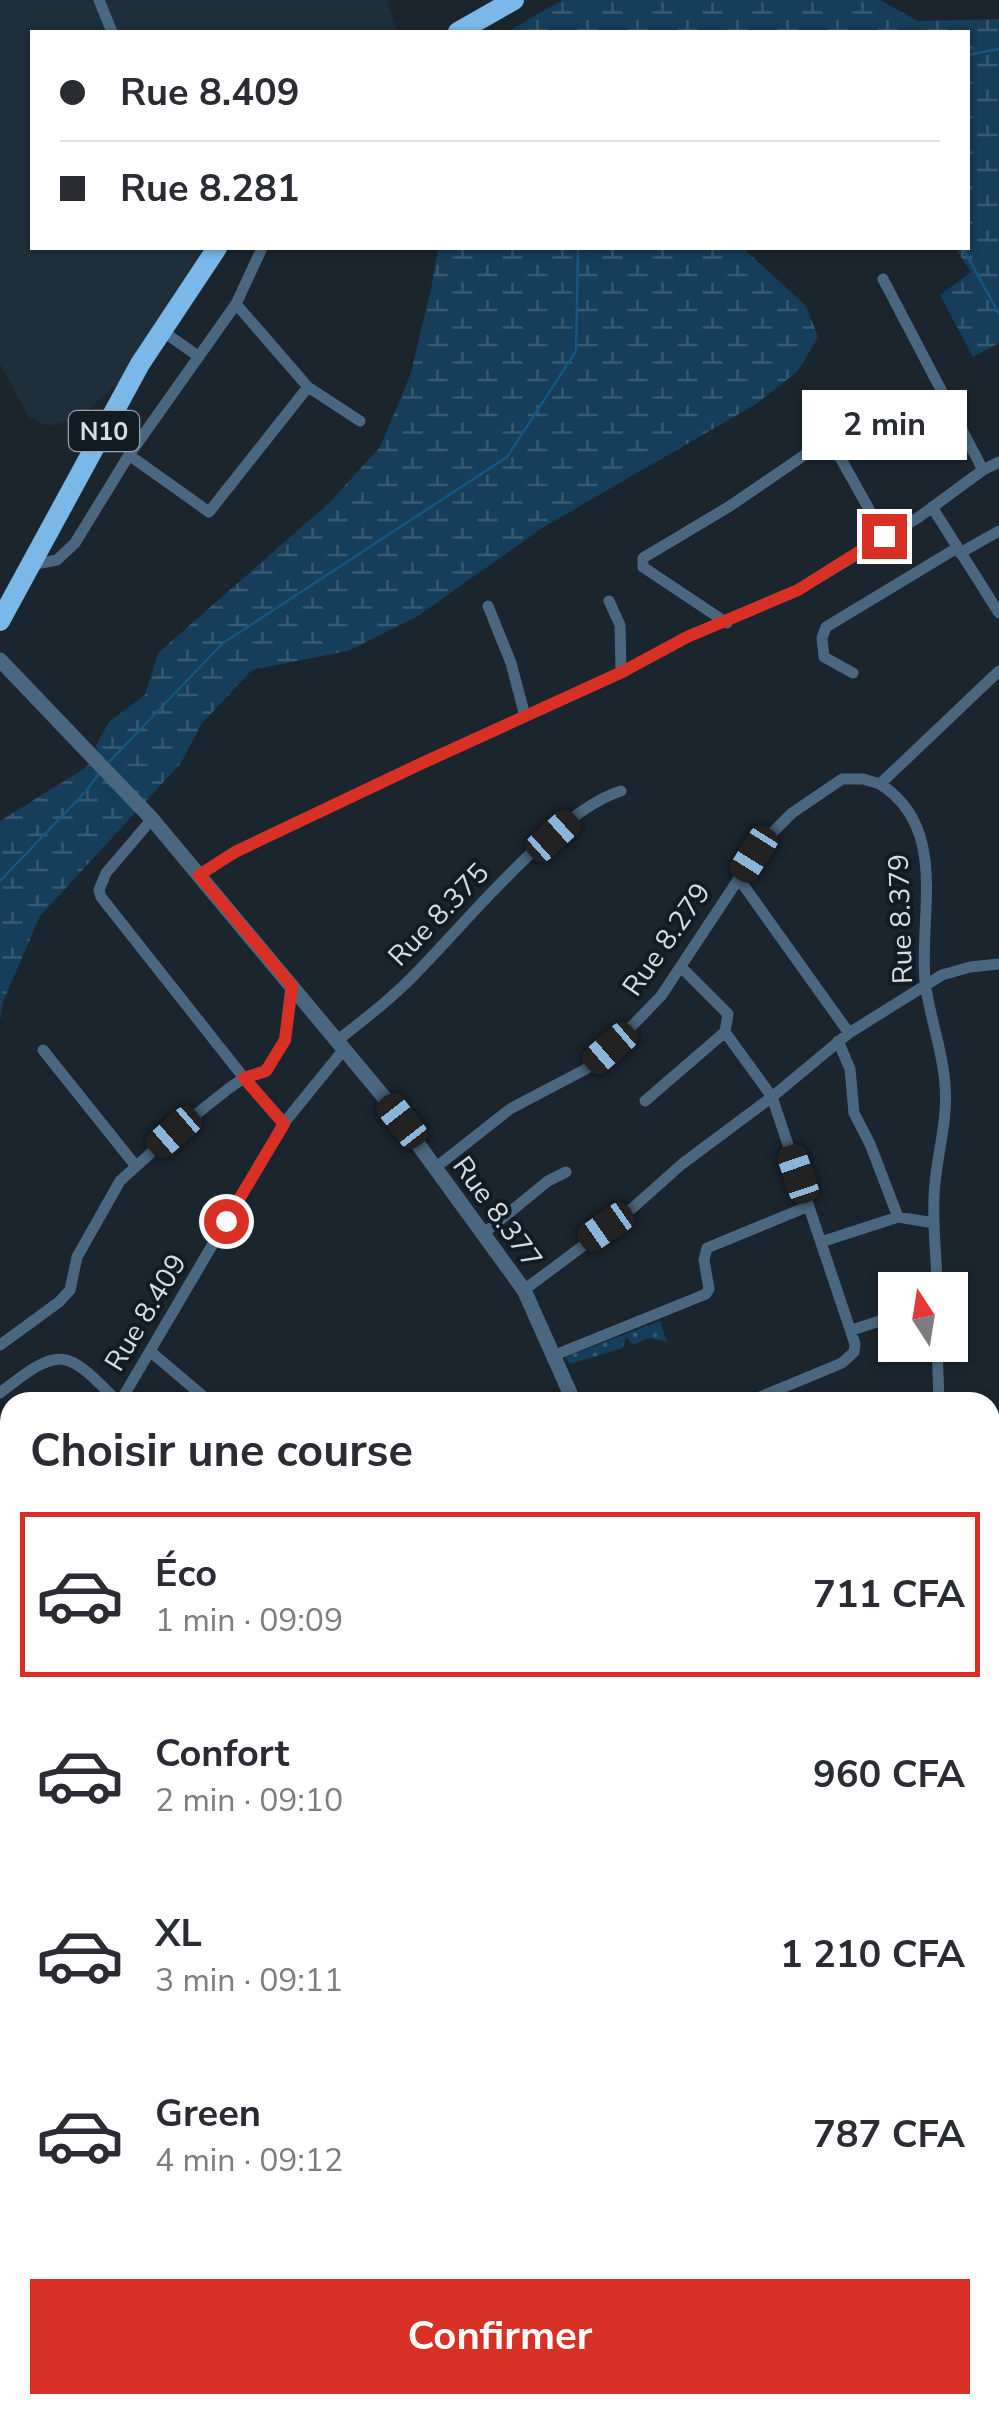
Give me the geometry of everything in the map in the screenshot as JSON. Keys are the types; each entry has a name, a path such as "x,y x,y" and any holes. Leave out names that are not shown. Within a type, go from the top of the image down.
{"highway":[{"path":"462,30 514,0"},
{"name":"N10","path":"0,621 162,330 216,250"}],"street":[{"path":"99,0 111,30"},
{"path":"30,566 64,556 129,454 236,304 261,250"},
{"path":"883,279 984,470"},
{"path":"236,304 308,386 360,421"},
{"path":"162,330 198,356"},
{"path":"129,454 209,512 308,386"},
{"path":"728,622 644,566 643,558 730,506 822,443 832,443 884,536"},
{"path":"199,875 235,852 622,672 687,637 798,590 999,462"},
{"path":"932,508 999,613"},
{"path":"853,673 824,657 822,638 826,628 999,531"},
{"path":"608,601 620,625 622,672"},
{"path":"488,606 526,716"},
{"name":"Rue 8.377","path":"0,660 152,819 342,1044 524,1290 570,1392"},
{"path":"880,784 999,671"},
{"name":"Rue 8.279","path":"435,1168 510,1109 586,1069 661,996 771,833 833,784 850,777 880,784"},
{"name":"Rue 8.379","path":"880,784 906,805 922,836 927,877 926,985 946,1086 946,1118 935,1181 936,1272"},
{"name":"Rue 8.375","path":"342,1044 484,901 585,807 621,790"},
{"path":"152,819 106,874 98,890 101,897 284,1124"},
{"path":"739,878 849,1033"},
{"path":"524,1290 627,1213 682,1164 849,1033 954,971 999,964"},
{"path":"646,1101 725,1032 728,1014 681,967"},
{"path":"0,1344 70,1290 77,1258 110,1196 135,1165 244,1078 266,1071 285,1040 292,986"},
{"path":"725,1032 772,1097 852,1330 854,1352 842,1363 772,1392"},
{"path":"838,1042 850,1069 854,1114 898,1217"},
{"name":"Rue 8.409","path":"125,1392 284,1124 342,1044"},
{"path":"44,1050 135,1165"},
{"path":"482,1234 548,1181 566,1172"},
{"path":"555,1354 706,1294 707,1248 809,1206"},
{"path":"820,1242 898,1217 934,1223"},
{"path":"852,1330 878,1322"},
{"path":"151,1352 198,1392"},
{"path":"2,1392 37,1364 53,1358 80,1364 109,1392"},
{"path":"938,1362 939,1392"}],"shaded area":[{"path":"0,0 387,0 396,30 30,30 30,250 216,250 140,364 79,418 50,426 29,418 0,364"}],"green space":[{"path":"562,0 880,0 918,21 999,19 999,343 973,357 940,295 971,272 956,250 970,250 970,30 510,30"},
{"path":"438,250 745,250 806,306 818,337 798,371 756,404 542,528 418,616 348,651 252,670 202,723 181,763 40,916 3,1002 0,1021 0,821 98,756 96,745 109,722 145,695 158,653 329,503 380,447 410,376"},
{"path":"660,1321 667,1342 649,1338 633,1345 626,1337 623,1348 570,1364 565,1357"}],"waterway":[{"path":"970,55 999,49"},
{"path":"109,762 223,643 507,457 576,351 578,250"},
{"path":"964,250 999,314"},
{"path":"0,881 101,771"}],"route":[{"path":"226,1221 284,1124 244,1078 266,1071 285,1040 292,986 199,875 235,852 622,672 687,637 798,590 884,536"}]}
